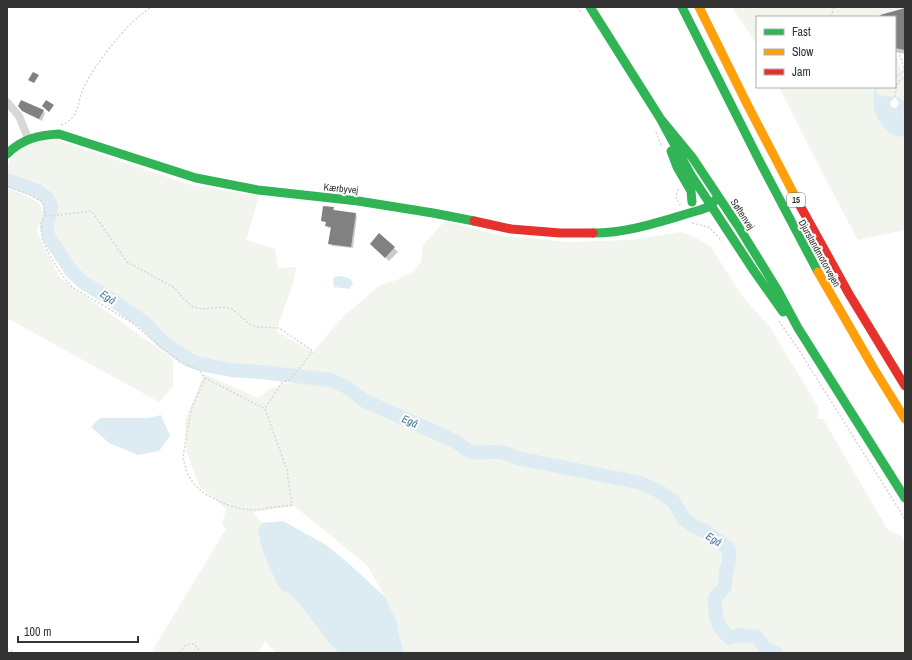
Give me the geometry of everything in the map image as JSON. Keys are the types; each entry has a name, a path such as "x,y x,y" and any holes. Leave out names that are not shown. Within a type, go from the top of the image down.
{"main road":[{"name":"Søftenvej","path":"590,7 660,118 691,175 711,206 763,284 782,310 798,328"},
{"name":"Djurslandmotorvejen","path":"682,7 722,89 802,242 859,345 905,419"},
{"name":"Djurslandmotorvejen","path":"701,7 722,55 806,219 876,340 905,386"},
{"path":"701,7 777,149 850,280 905,368"},
{"name":"Søftenvej","path":"660,118 679,138 692,155 787,304 798,328 905,498"},
{"path":"667,130 671,153 677,167 691,191 692,202"},
{"name":"Kærbyvej","path":"7,154 17,144 28,138 46,134 59,134 196,178 258,190 358,201 433,213 512,229 560,234 607,233 656,223"},
{"path":"656,223 705,196 718,196"},
{"path":"656,223 711,206 718,196"},
{"path":"889,394 905,424"}],"street":[{"path":"7,102 19,116 28,138"}],"path":[{"path":"56,127 74,117 78,110 84,87 114,41 130,23 151,7"},
{"path":"896,50 898,50 905,72"},
{"path":"896,87 900,80 905,77"},
{"path":"895,97 896,88"},
{"path":"7,186 41,201 44,206 45,215 41,223 42,238 58,269 72,287 132,322 180,362 199,370 205,378 265,409 287,470 292,505 254,510 225,504 205,494 194,484 187,473 183,457 191,410 205,378"},
{"path":"45,215 52,216 90,211 93,213 127,262 175,288 193,307 203,309 225,307 232,309 254,326 279,328 313,350 294,373 291,379 282,383 265,409"},
{"path":"180,653 185,645 189,643 198,647 201,653"},
{"path":"7,649 15,653"}],"shaded area":[{"path":"732,7 905,7 878,16 756,16 756,43"},
{"path":"896,56 905,80 905,230 858,240 780,88 896,88"},
{"path":"874,90 876,90 878,95 898,97 905,102 903,114 905,121 905,135 900,137 895,136 886,129 878,119 874,110"},
{"path":"45,136 191,185 259,196 246,240 275,249 278,268 296,267 293,284 276,331 313,352 343,317 380,285 397,280 413,271 421,262 423,245 445,221 499,235 568,242 629,240 681,232 698,239 711,247 742,296 769,326 819,408 817,419 823,419 888,530 901,536 905,543 905,653 404,653 397,622 367,565 294,506 253,512 262,523 258,530 262,549 283,591 291,595 301,606 330,644 339,653 276,653 265,641 258,653 151,653 226,529 222,524 226,509 199,486 186,450 185,420 204,374 258,398 270,389 294,381 296,374 197,362 166,341 149,322 79,273 56,238 54,204 37,186 7,176 10,160 18,150"},
{"path":"7,188 27,196 37,202 42,208 37,232 60,278 173,359 173,387 159,402 7,318"},
{"path":"339,276 348,278 352,281 353,283 349,289 334,287 334,277"},
{"path":"161,415 170,436 159,451 138,455 109,443 91,427 100,418 148,418"},
{"path":"283,521 326,545 385,597 397,622 404,653 339,653 330,644 301,606 291,595 283,591 277,584 262,549 258,530 262,523"}],"pier":[{"path":"895,97 899,103 897,107 894,108 890,103"}],"building":[{"path":"905,8 905,50 896,48 896,16 880,15"},
{"path":"33,72 39,75 34,83 28,80"},
{"path":"21,100 44,110 39,119 22,111 18,106"},
{"path":"46,100 54,105 49,112 42,106"},
{"path":"323,206 334,207 333,210 356,213 351,247 328,244 331,227 325,226 326,222 321,221"},
{"path":"379,233 395,247 385,258 370,244"}],"waterway":[{"path":"896,76 904,71"},
{"name":"Egå","path":"7,180 38,191 47,198 51,206 47,227 49,237 72,272 84,283 114,301 146,324 163,342 189,360 200,364 230,370 331,380 348,388 365,401 457,442 472,452 504,453 517,458 641,483 660,492 674,502 684,519 693,526 705,531 729,549 729,563 726,571 725,587 715,598 717,620 725,634 730,638 738,635 757,637 765,648 776,653"}],"traffic: fast":[{"path":"590,7 660,118 691,175 754,271 783,312"},
{"path":"682,7 761,164 818,272"},
{"path":"660,118 692,157 738,226 777,289 798,328 905,498"},
{"path":"7,154 25,141 44,135 59,134 196,178 258,190 358,201 474,221"},
{"path":"671,151 677,167 691,191 692,202"},
{"path":"593,233 620,231 674,218 711,206 718,196"}],"traffic: slow":[{"path":"699,7 798,202"},
{"path":"818,272 874,369 905,419"}],"traffic: jam":[{"path":"798,202 849,294 905,386"},
{"path":"474,221 511,229 560,233 593,233"}]}
